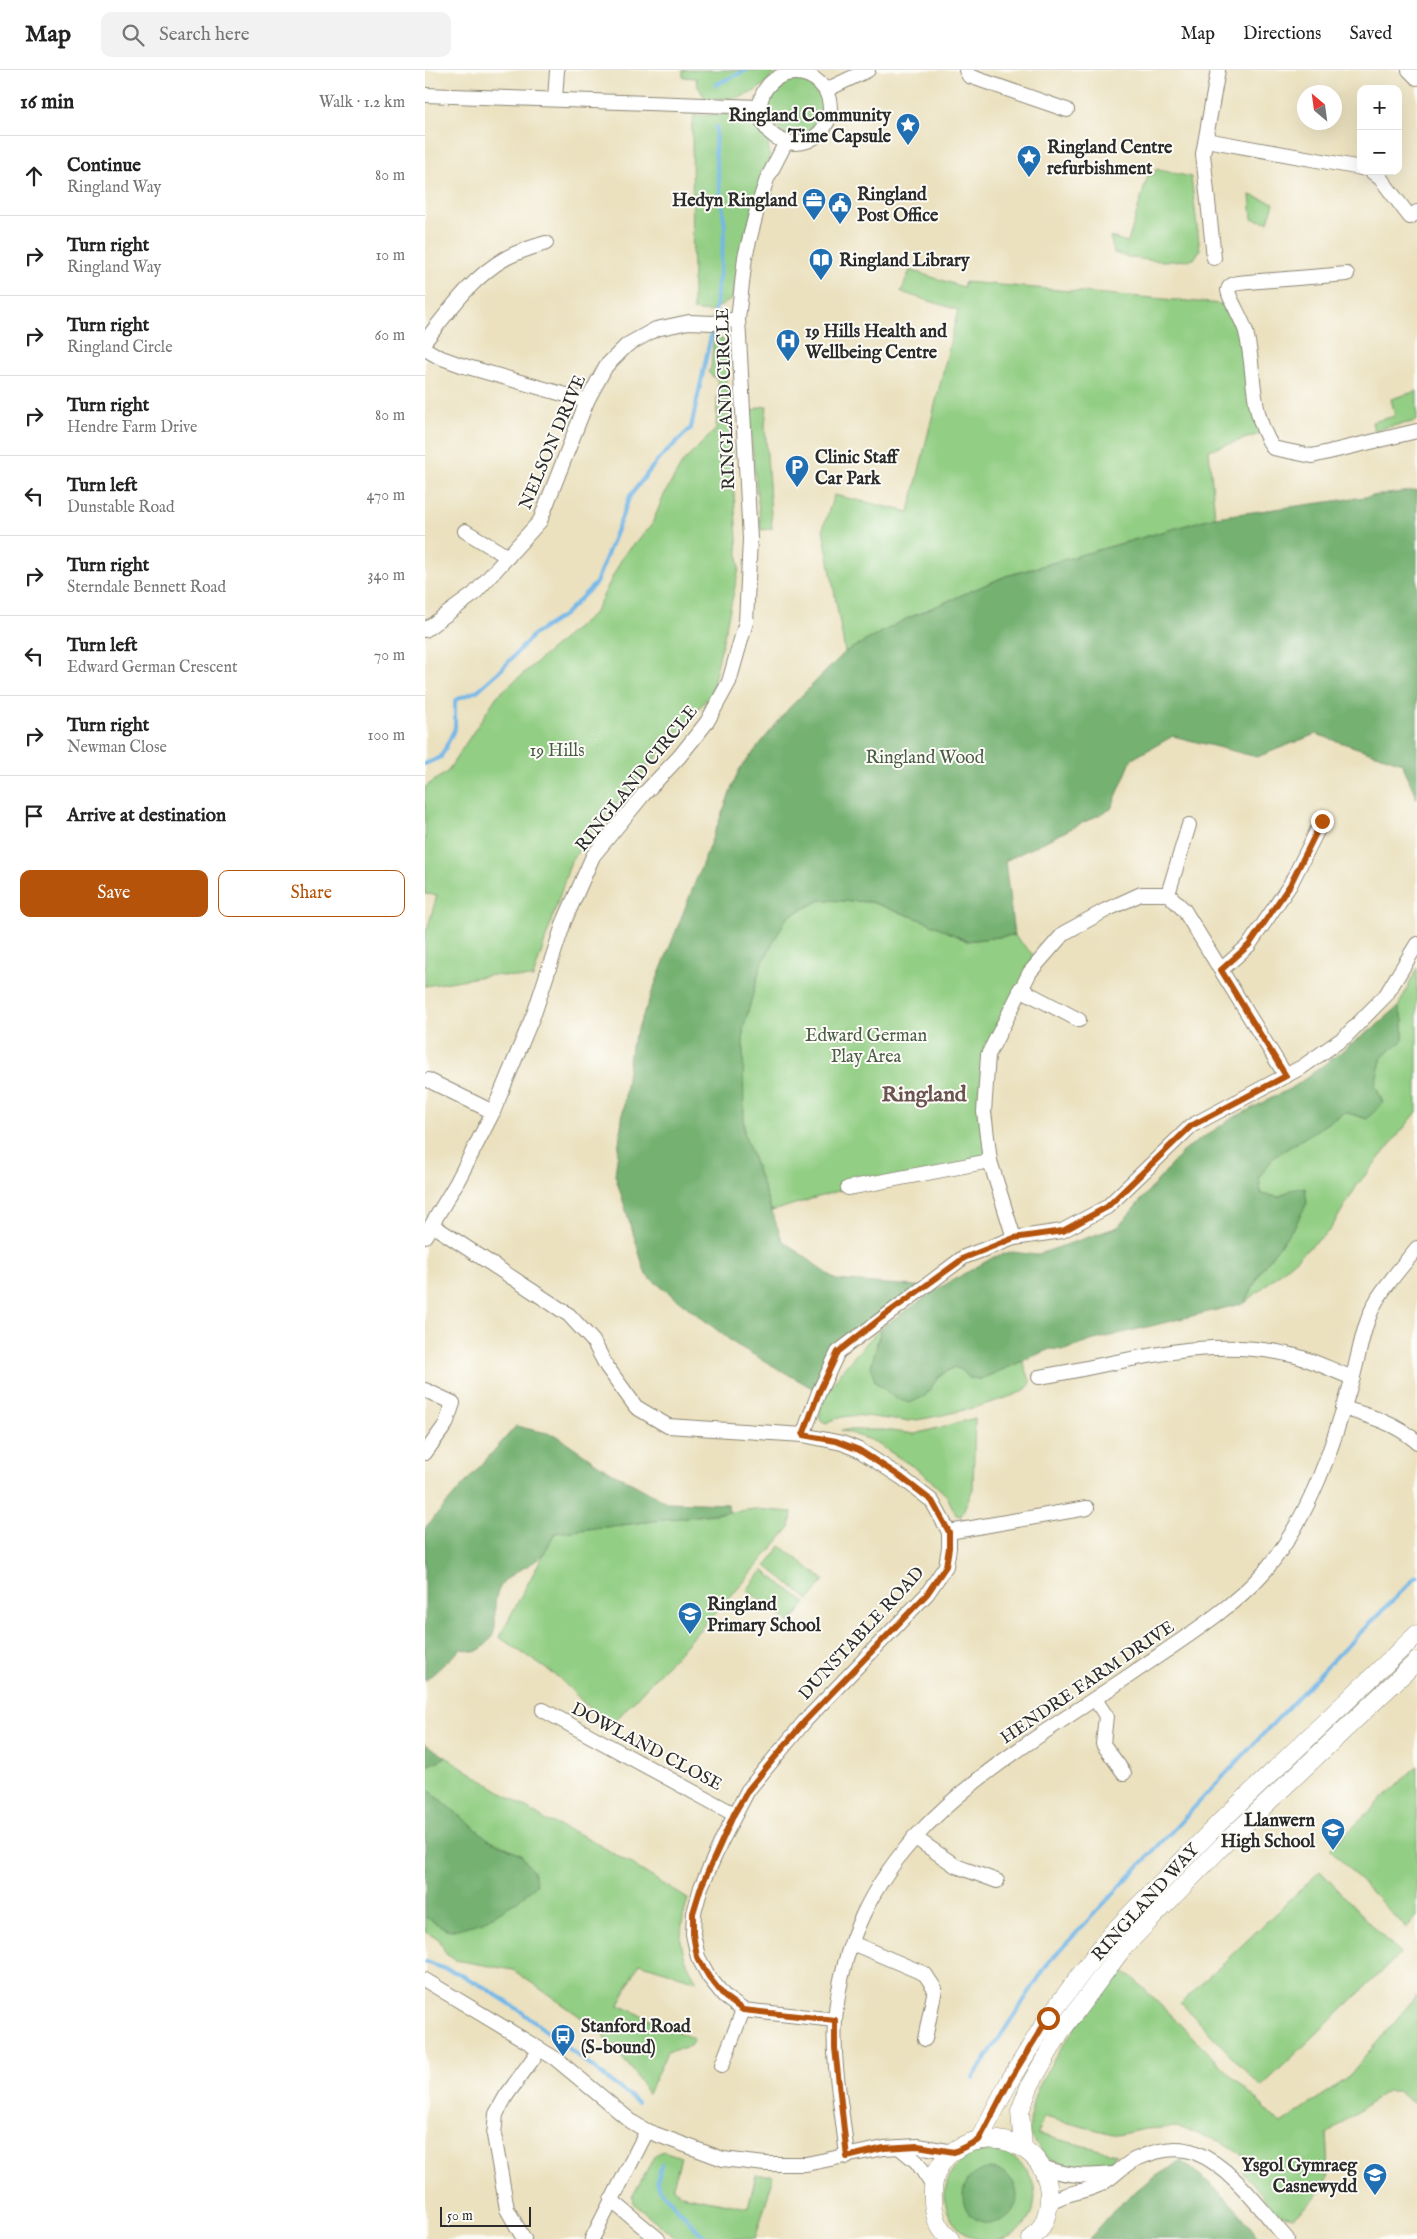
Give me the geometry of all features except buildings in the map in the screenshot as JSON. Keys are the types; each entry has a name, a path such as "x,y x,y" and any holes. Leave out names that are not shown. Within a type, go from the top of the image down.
{"main road":[{"name":"RINGLAND WAY","path":"979,2140 1010,2080 1048,2018 1111,1934 1219,1823 1417,1634"},
{"name":"RINGLAND WAY","path":"1023,2148 1020,2111 1030,2085 1059,2034 1123,1948 1229,1839 1417,1661"},
{"path":"948,2238 937,2220 933,2204 933,2186 945,2161 954,2152 979,2140 994,2139 1009,2142 1023,2148 1041,2166 1048,2184 1049,2203 1045,2220 1031,2239"}],"street":[{"path":"555,99 557,70"},
{"path":"826,90 868,70"},
{"path":"967,70 969,76 1067,110"},
{"path":"1215,258 1203,154 1218,70"},
{"path":"1409,70 1417,78"},
{"path":"795,71 818,81 826,90 830,101 830,113 827,124 819,134 809,140 797,143 786,142 770,133 761,116 760,107 761,98 771,83 795,71"},
{"path":"425,95 760,107"},
{"path":"1205,140 1357,167"},
{"name":"RINGLAND CIRCLE","path":"429,1230 477,1145 493,1112 535,1011 564,922 593,856 707,722 729,682 746,622 750,539 738,319 745,257 767,179 786,142"},
{"path":"1376,175 1413,215"},
{"path":"425,341 464,292 491,267 508,257 546,243"},
{"path":"1347,274 1232,284 1228,288 1227,294 1243,321 1246,331 1255,406 1263,433 1273,448 1312,456 1417,431"},
{"name":"NELSON DRIVE","path":"425,630 474,594 540,521 587,400 606,366 627,344 656,329 689,322 713,323 738,319"},
{"path":"425,349 439,357 461,365 587,400"},
{"path":"465,531 508,557"},
{"path":"1221,970 1249,945 1290,885 1322,821"},
{"path":"1168,894 1189,825"},
{"path":"1014,1238 990,1162 984,1112 988,1055 1030,972 1064,933 1106,910 1141,894 1168,894 1184,910 1286,1076"},
{"path":"803,1435 819,1392 838,1352 964,1258 1014,1238 1063,1231 1107,1207 1191,1126 1302,1068 1345,1038 1386,995 1417,944"},
{"path":"1020,989 1079,1020"},
{"path":"427,1080 493,1112"},
{"path":"848,1188 990,1162"},
{"path":"429,1230 569,1315 593,1341 607,1367 636,1407 668,1426 803,1435 836,1441 859,1450 901,1477 932,1501 949,1532 1087,1508"},
{"name":"HENDRE FARM DRIVE","path":"847,2157 835,2048 835,2020 845,1966 852,1943 863,1914 881,1879 913,1837 957,1796 1001,1763 1188,1636 1263,1573 1285,1543 1308,1502 1324,1465 1353,1378 1362,1336 1377,1299 1417,1248"},
{"path":"1039,1378 1158,1352 1207,1346 1251,1348 1297,1356 1353,1378"},
{"path":"425,1390 453,1403 445,1424 425,1453"},
{"path":"1343,1408 1382,1420 1405,1432 1417,1442"},
{"name":"DUNSTABLE ROAD","path":"743,2010 725,1997 709,1977 697,1957 693,1934 693,1913 701,1887 734,1814 748,1790 774,1756 834,1690 927,1594 946,1566 949,1532"},
{"path":"1095,1699 1106,1716 1103,1744 1124,1773"},
{"name":"DOWLAND CLOSE","path":"543,1710 734,1814"},
{"path":"913,1837 956,1866 997,1881"},
{"path":"852,1943 925,1974 935,1989 925,2039"},
{"path":"425,1980 556,2059 632,2122 647,2131 723,2159 765,2164 806,2164 884,2148 918,2146 954,2152"},
{"path":"722,2064 743,2010 835,2020"},
{"path":"524,2239 507,2209 493,2135 496,2114 506,2096 540,2049"},
{"path":"593,2239 647,2131"},
{"path":"899,2147 917,2162 933,2186"},
{"path":"1049,2203 1071,2192 1100,2185 1134,2160 1152,2152 1176,2149 1195,2152 1215,2162 1237,2182 1287,2239"},
{"path":"1041,2166 1054,2172 1074,2176 1089,2177 1114,2174"},
{"path":"611,2200 658,2239"}],"green space":[{"path":"683,70 777,70 754,92 737,97 717,99 705,98 697,85 696,78 683,77"},
{"path":"796,80 807,82 816,88 822,97 824,108 822,119 816,128 807,134 796,136 785,134 776,128 770,119 768,108 770,97 776,88 785,82"},
{"path":"732,114 749,119 758,128 768,142 770,158 741,251 733,299 709,312 693,310 692,123 694,116"},
{"path":"1156,169 1191,177 1200,250 1194,259 1154,261 1114,253 1110,237 1128,242 1148,175 1154,175"},
{"path":"1250,195 1274,203 1268,222 1252,219"},
{"path":"910,270 963,287 965,282 1234,305 1263,433 1209,450 1215,517 1006,576 906,619 845,652 823,528 834,495 909,512 958,310 901,292"},
{"name":"19 Hills","path":"714,333 724,341 739,569 711,694 603,820 571,861 533,978 491,975 425,986 425,931 427,930 437,895 425,894 425,787 447,772 497,696 595,612 623,556 651,526 665,493 683,462 716,429 718,381 708,372 711,368"},
{"path":"1417,391 1417,421 1374,430 1372,422 1395,416 1391,399"},
{"path":"767,406 765,425 772,529 761,530 749,418 756,409"},
{"name":"Ringland Wood","path":"1417,490 1417,799 1402,763 1316,734 1257,757 1173,736 1132,759 1111,809 1005,861 1014,935 967,941 927,922 871,902 821,900 787,917 761,965 743,1030 744,1133 782,1240 836,1280 926,1287 838,1352 819,1392 735,1344 646,1275 615,1175 631,1046 739,770 789,708 845,652 906,619 1006,576 1215,517"},
{"name":"Edward German Play Area","path":"821,900 871,902 927,922 967,941 1014,935 1039,961 988,1055 990,1161 848,1188 772,1211 744,1133 743,1030 761,965 787,917"},
{"path":"1417,968 1417,1112 1358,1184 1330,1230 1245,1303 1262,1269 1296,1224 1290,1190 1279,1197 1261,1194 1259,1177 1274,1157 1345,1112 1367,1119 1383,1103 1375,1084 1382,1057 1403,1040 1403,1020 1398,1007"},
{"path":"1398,1007 1403,1020 1403,1040 1382,1057 1375,1084 1383,1103 1367,1119 1345,1112 1274,1157 1259,1177 1261,1194 1279,1197 1290,1190 1305,1187 1307,1203 1296,1224 1262,1269 1245,1303 1094,1340 1065,1350 1050,1349 981,1379 969,1378 962,1370 954,1367 939,1376 925,1396 910,1403 896,1399 875,1382 871,1366 882,1327 941,1287 994,1257 1012,1252 1036,1255 1118,1227 1184,1150 1231,1119 1295,1086 1376,1026"},
{"path":"882,1327 876,1344 925,1396 939,1376 954,1367 962,1370 969,1378 981,1379 1023,1361 1031,1383 1026,1389 1005,1398 929,1418 904,1421 865,1416 846,1416 826,1423 820,1420 825,1397 833,1383 853,1357"},
{"path":"975,1418 973,1489 961,1516 956,1515 947,1496 923,1473 873,1441 841,1430 883,1430 915,1434"},
{"path":"516,1426 556,1435 604,1468 666,1502 728,1504 729,1512 555,1533 543,1554 509,1577 500,1587 496,1597 494,1630 492,1637 486,1645 476,1652 461,1649 425,1681 425,1528"},
{"path":"755,1509 792,1512 790,1527 742,1584 615,1721 594,1713 558,1677 499,1637 555,1533"},
{"path":"781,1546 824,1580 809,1600 766,1566"},
{"path":"763,1570 806,1603 790,1623 747,1590"},
{"path":"425,1744 446,1757 425,1767"},
{"path":"446,1757 547,1821 588,1838 688,1899 682,1922 681,1941 690,1969 697,1981 639,1963 619,2005 694,2039 690,2046 667,2052 648,2094 634,2072 598,2030 575,2013 513,1970 455,1960 446,1954 439,1939 425,1932 425,1917 450,1931 521,1854 488,1839 425,1787 425,1767"},
{"path":"1417,1766 1417,1917 1406,1928 1330,1849"},
{"path":"425,1787 488,1839 521,1854 533,1871 537,1884 516,1902 483,1922 450,1931 425,1917"},
{"path":"1320,1871 1400,1954 1261,2087 1181,2003"},
{"path":"1119,1968 1133,1978 1281,2124 1347,2078 1417,1995 1417,2106 1397,2091 1387,2091 1327,2134 1328,2173 1326,2182 1315,2198 1293,2217 1280,2214 1270,2205 1242,2171 1248,2159 1222,2142 1178,2127 1144,2129 1117,2135 1044,2117 1037,2134 1116,2154 1106,2165 1084,2167 1066,2165 1047,2158 1029,2134 1036,2092 1066,2040"},
{"path":"663,2151 681,2157 673,2186 681,2195 748,2208 756,2175 772,2175 772,2182 755,2239 678,2239 633,2203 632,2197 655,2155"},
{"path":"981,2152 999,2152 1015,2159 1027,2171 1034,2187 1034,2205 1027,2221 1015,2233 999,2240 981,2240 965,2233 953,2221 946,2205 946,2187 953,2171 965,2159"},
{"path":"1181,2161 1224,2196 1259,2239 1089,2239 1118,2206 1148,2181"},
{"path":"985,2169 995,2169 1005,2173 1013,2181 1017,2196 1013,2211 1005,2219 995,2223 985,2223 975,2219 967,2211 963,2201 963,2191 967,2181 975,2173"}],"waterway":[{"path":"717,86 717,84 747,70"},
{"path":"714,319 725,227 715,151 716,127"},
{"path":"425,764 441,757 455,728 455,700 477,691 502,669 533,635 564,615 596,583 630,496 657,461 691,428 713,326"},
{"path":"973,2078 1049,1962 1328,1665 1417,1576"},
{"path":"425,1962 458,1973 484,1987 519,2010 637,2102"},
{"path":"662,2165 657,2181 661,2191 706,2239"}],"place":[{"name":"Ringland Community Time Capsule","path":"908,146"},
{"name":"Ringland Centre refurbishment","path":"1029,178"},
{"name":"Hedyn Ringland","path":"814,221"},
{"name":"Ringland Post Office","path":"840,225"},
{"name":"Ringland Library","path":"821,281"},
{"name":"19 Hills Health and Wellbeing Centre","path":"788,362"},
{"name":"Clinic Staff Car Park","path":"797,488"},
{"name":"Ringland Primary School","path":"690,1635"},
{"name":"Llanwern High School","path":"1333,1851"},
{"name":"Stanford Road (S-bound)","path":"563,2057"},
{"name":"Ysgol Gymraeg Casnewydd","path":"1375,2196"}],"district":[{"name":"Ringland","path":"924,1093"}],"route":[{"path":"1048,2018 1010,2080 979,2140 966,2144 954,2152 918,2146 884,2148 847,2157 835,2048 835,2020 743,2010 725,1997 709,1977 697,1957 693,1934 693,1913 701,1887 722,1840 748,1790 774,1756 805,1721 927,1594 946,1566 949,1532 932,1501 901,1477 859,1450 836,1441 803,1435 819,1392 838,1352 881,1318 964,1258 1014,1238 1063,1231 1107,1207 1191,1126 1286,1076 1221,970 1249,945 1290,885 1322,821"}]}
